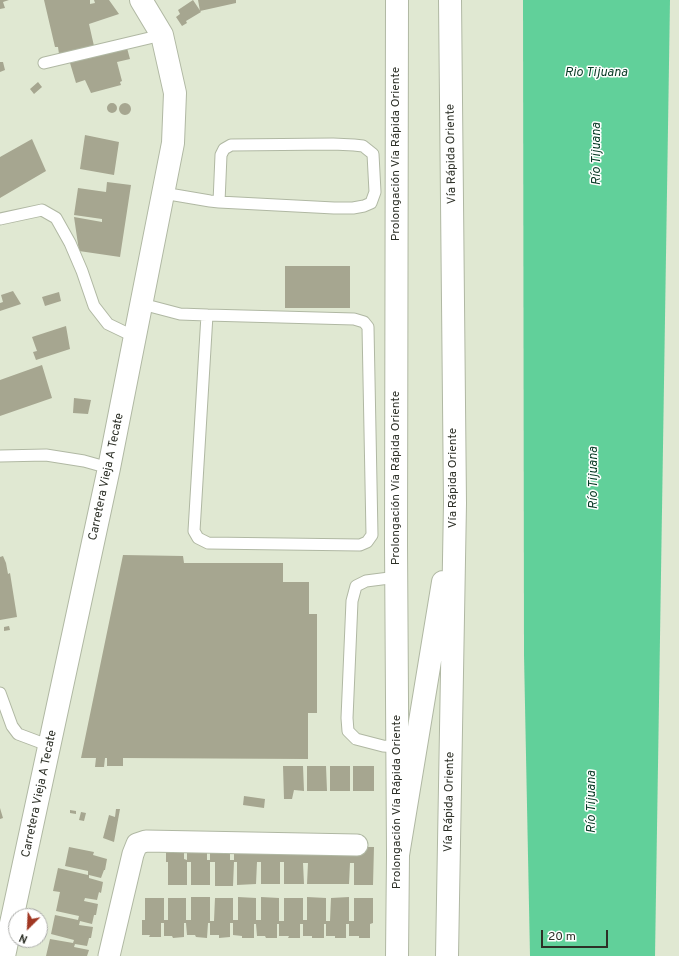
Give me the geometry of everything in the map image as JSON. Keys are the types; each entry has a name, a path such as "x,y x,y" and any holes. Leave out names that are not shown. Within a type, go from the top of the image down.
{"main road":[{"name":"Carretera Vieja A Tecate","path":"4,956 109,468 173,143 175,93 162,35 141,0"},
{"name":"Prolongación Vía Rápida Oriente","path":"397,0 397,956"},
{"name":"Vía Rápida Oriente","path":"447,956 455,503 450,0"},
{"path":"398,855 455,503"}],"street":[{"path":"108,956 133,854 137,844 146,841 358,845"}],"lane":[{"path":"44,63 162,35"},
{"path":"163,193 219,202 334,208 353,208 364,206 371,203 375,192 373,154 363,146 354,145 231,145 224,148 221,155 219,202"},
{"path":"0,219 42,210 56,218 70,243 82,271 94,306 108,324 135,337"},
{"path":"142,304 180,314 354,319 364,322 368,327 372,535 367,542 360,545 208,543 198,538 194,531 207,315"},
{"path":"0,456 46,455 84,461 109,468"},
{"path":"397,577 366,581 356,586 352,601 347,718 348,730 356,739 383,746 398,747"},
{"path":"0,693 12,726 18,734 50,746"}],"water":[{"name":"Rio Tijuana","path":"523,0 670,0 655,956 530,956 524,655"}],"building":[{"path":"0,0 9,0 3,2 5,8 0,9"},
{"path":"44,0 90,0 90,4 95,3 94,0 109,0 119,14 89,24 94,46 59,54 58,47 55,47"},
{"path":"193,0 201,12 186,21 187,23 182,26 176,17 180,14 178,10"},
{"path":"198,0 236,0 236,3 200,11"},
{"path":"127,48 130,59 117,62 122,81 120,82 121,85 91,93 85,80 76,83 70,63"},
{"path":"0,62 3,62 5,70 0,72"},
{"path":"38,82 42,87 34,94 30,89"},
{"path":"110,103 114,103 116,104 116,112 110,113 107,110 107,106"},
{"path":"123,103 127,103 131,109 127,115 123,115 119,111 119,107"},
{"path":"85,135 119,142 114,175 80,169"},
{"path":"32,139 46,171 0,198 0,157"},
{"path":"107,182 131,185 120,257 79,251 74,217 102,222 102,219 74,215 78,188 106,192"},
{"path":"285,266 350,266 350,308 285,308"},
{"path":"13,291 21,304 0,311 0,303 3,302 1,295"},
{"path":"59,292 61,301 45,306 42,297"},
{"path":"66,326 70,349 36,360 33,352 37,351 32,337"},
{"path":"42,365 52,398 0,416 0,380"},
{"path":"74,398 91,400 88,414 73,413"},
{"path":"123,555 183,556 184,563 283,563 283,582 309,582 309,614 317,614 317,713 308,713 308,759 123,758 123,766 107,766 107,758 105,758 104,767 95,767 96,758 81,758"},
{"path":"3,556 8,574 10,573 17,617 0,620 0,557"},
{"path":"9,626 10,630 4,631 4,627"},
{"path":"283,766 303,766 304,791 294,790 292,799 284,799"},
{"path":"307,766 326,766 327,791 307,791"},
{"path":"330,766 350,766 350,791 330,791"},
{"path":"353,766 374,766 374,791 353,791"},
{"path":"244,796 265,799 264,808 243,805"},
{"path":"0,808 3,818 0,819"},
{"path":"116,809 120,809 114,842 103,838 109,815 115,817"},
{"path":"70,810 76,811 76,814 70,813"},
{"path":"81,812 86,813 84,821 79,820"},
{"path":"184,846 184,859 187,860 187,846 207,846 207,860 210,860 210,846 230,846 230,860 234,860 234,846 374,847 373,885 354,885 354,863 350,863 349,884 307,884 308,863 303,863 304,884 284,884 284,862 280,862 280,884 261,884 261,862 257,862 256,884 237,885 237,862 234,862 233,886 215,886 215,862 210,862 210,885 191,885 191,862 187,862 187,885 168,885 168,862 166,862 166,847"},
{"path":"69,847 94,852 93,855 107,859 105,870 101,878 89,875 89,878 103,882 101,893 99,892 97,900 85,898 84,901 98,904 96,915 94,915 92,924 80,921 79,925 93,927 91,938 89,938 87,946 75,944 74,947 89,950 87,956 46,956 50,939 73,943 74,940 51,934 55,915 78,920 79,916 56,911 60,892 53,891 58,868 88,875 88,871 65,866"},
{"path":"191,897 210,897 210,921 214,921 215,898 233,898 233,920 238,920 238,897 256,898 256,920 261,920 261,897 279,898 279,921 284,921 284,898 303,898 303,920 307,920 307,897 326,898 326,921 330,921 331,898 349,897 349,921 354,921 354,898 373,898 373,923 370,924 370,938 349,936 349,924 346,924 346,938 326,936 326,924 324,924 324,938 303,936 303,924 300,924 300,938 279,936 279,924 277,924 277,938 257,936 256,924 254,924 254,938 242,938 242,936 233,935 233,923 230,923 230,937 219,938 219,935 210,935 210,923 208,923 207,938 187,935 186,923 184,923 184,937 173,938 172,936 164,936 164,923 161,923 161,937 149,937 150,935 142,935 142,920 145,920 145,898 164,898 164,920 168,920 168,898 186,898 186,920 191,920"}],"water label":[{"name":"Río Tijuana","path":"597,154"},
{"name":"Río Tijuana","path":"594,478"},
{"name":"Río Tijuana","path":"592,802"}]}
